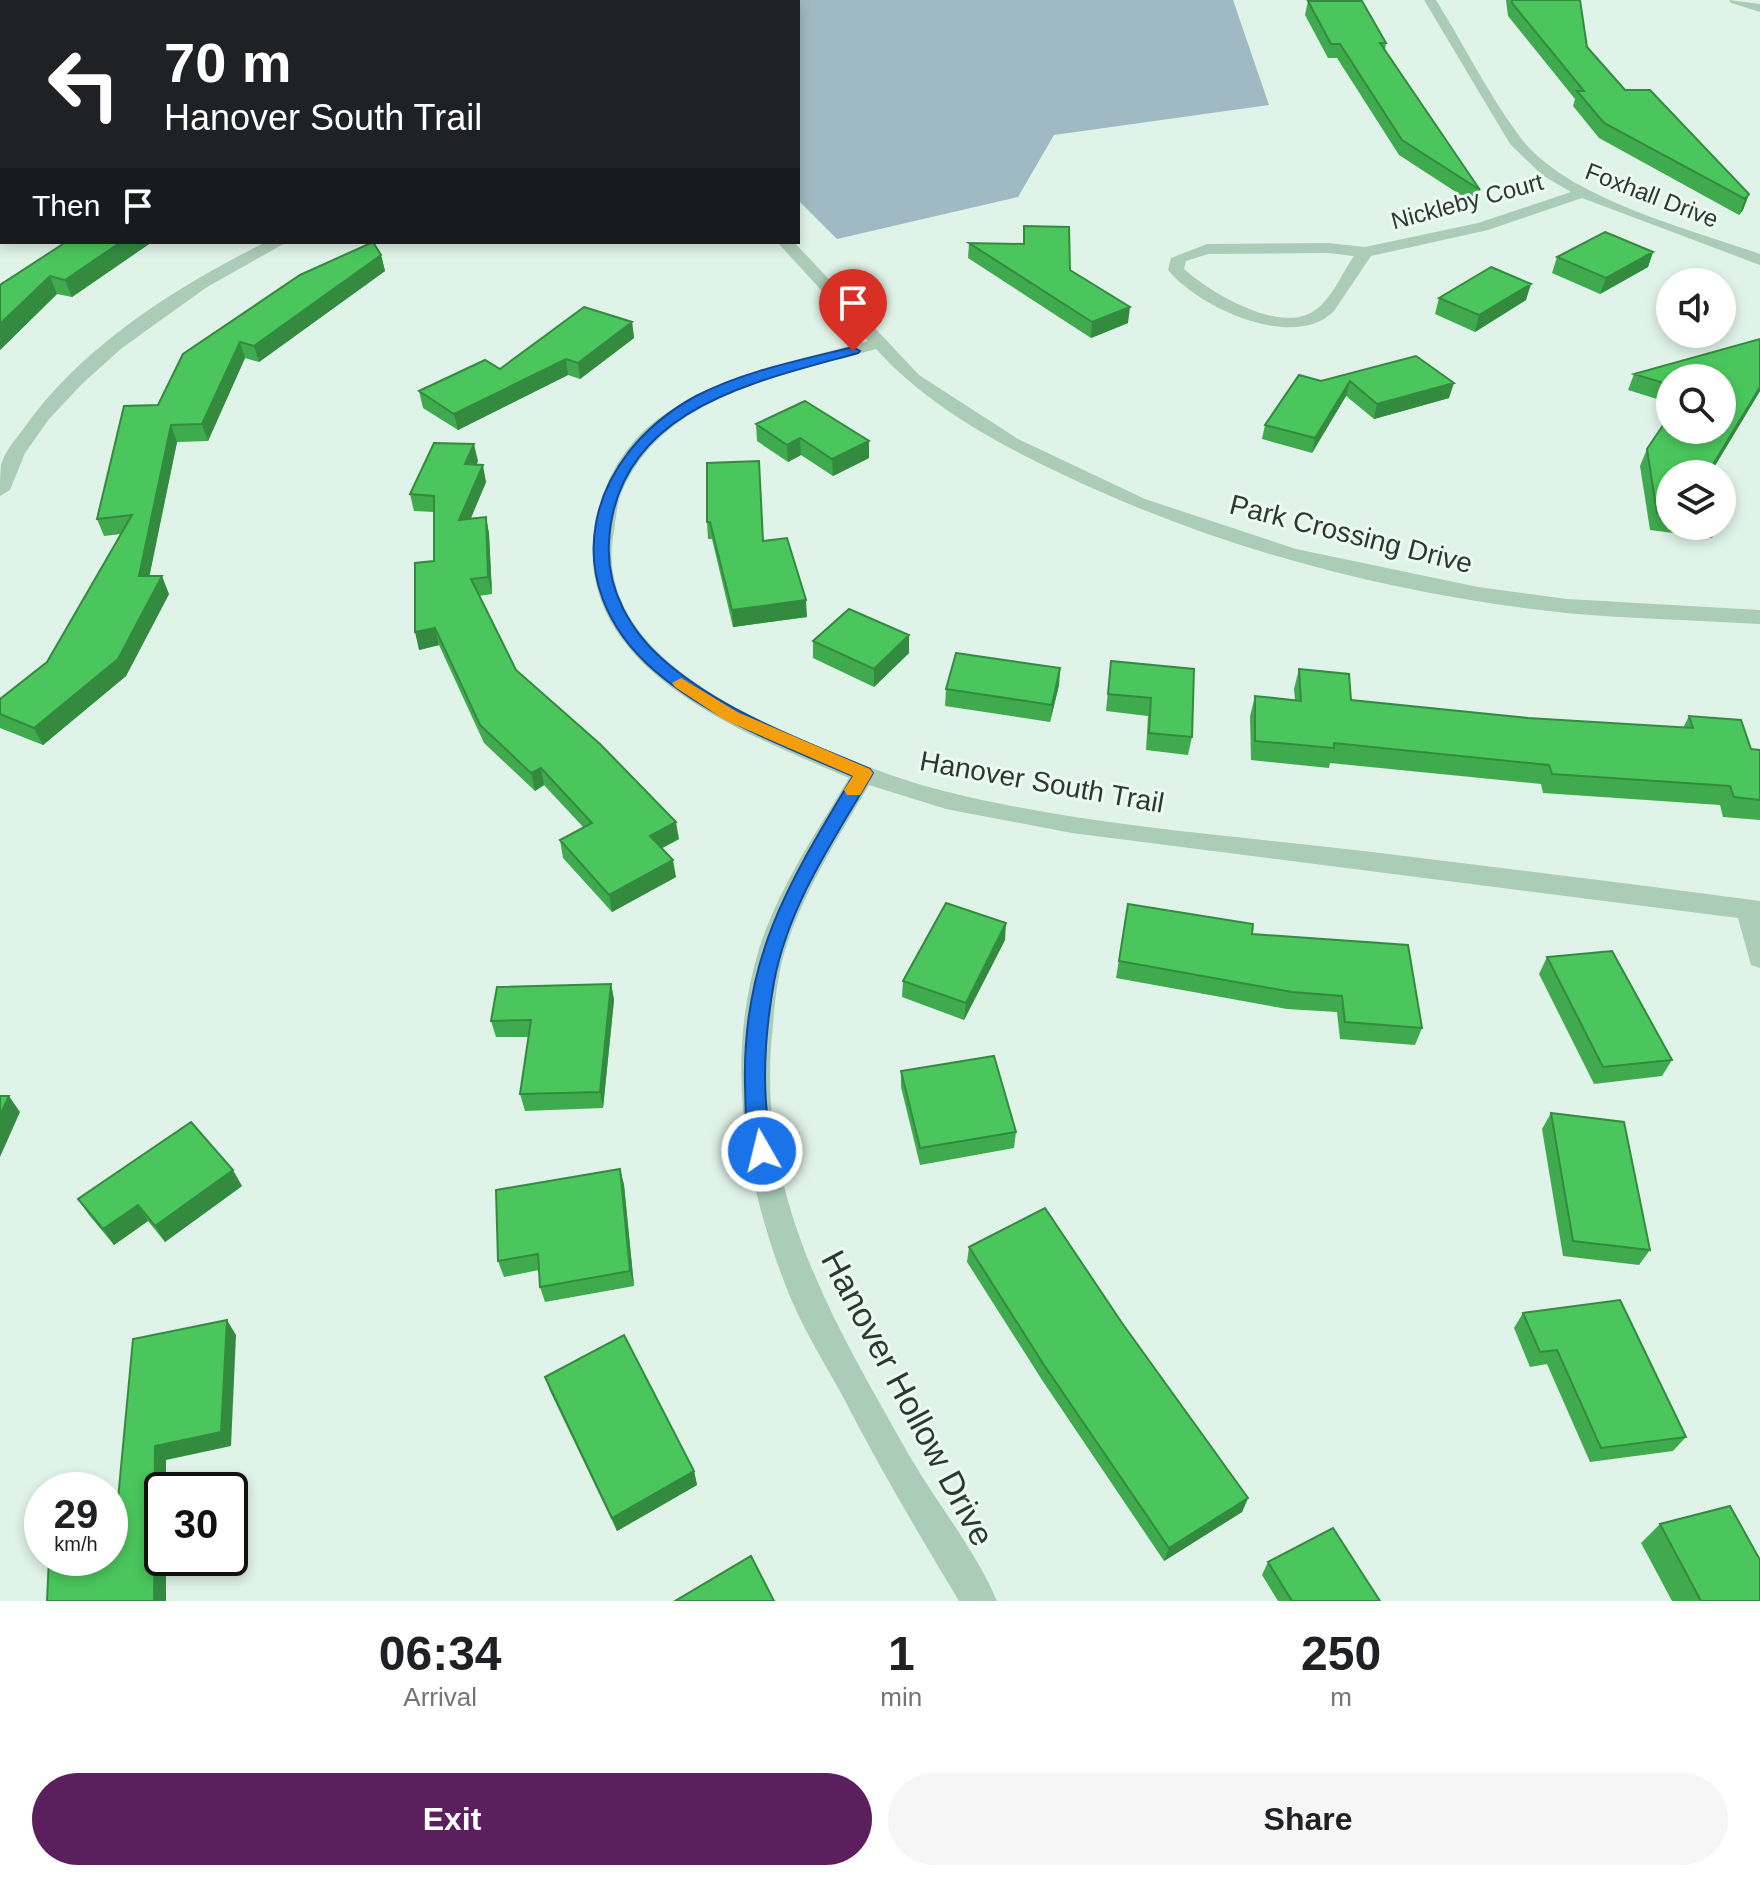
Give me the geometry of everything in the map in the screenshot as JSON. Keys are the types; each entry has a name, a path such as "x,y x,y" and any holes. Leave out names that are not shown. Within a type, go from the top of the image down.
{"street":[{"name":"Foxhall Drive","path":"1430,0 1515,141 1547,172 1582,193 1760,260"},
{"path":"1735,0 1760,8"},
{"name":"Nickleby Court","path":"1365,252 1346,277 1335,299 1320,316 1303,323 1273,322 1229,306 1190,286 1176,270 1179,258 1207,249 1328,248 1365,252 1482,227 1582,193"},
{"path":"0,490 24,440 70,385 139,327 201,284 269,244"},
{"name":"Park Crossing Drive","path":"787,244 913,379 1011,443 1138,503 1211,530 1333,564 1478,594 1597,608 1760,617"},
{"name":"Hanover South Trail","path":"879,343 740,382 703,398 670,419 634,453 623,469 608,500 602,525 600,560 608,595 627,630 660,667 681,684 731,716 864,773 904,789 959,803 1073,824 1754,910"},
{"name":"Hanover Hollow Drive","path":"864,773 800,881 773,947 764,982 755,1059 757,1122 773,1208 806,1297 899,1470 979,1601"},
{"path":"1754,910 1760,958"}],"shaded area":[{"path":"800,0 1233,0 1269,105 1054,135 1018,197 837,239 800,202"}],"building":[{"path":"1512,0 1580,0 1587,47 1625,90 1650,90 1749,194 1745,199 1604,123 1577,91 1584,91"},
{"path":"1308,1 1362,1 1386,43 1380,43 1480,190 1402,140 1340,44 1331,44"},
{"path":"1024,226 1069,227 1070,270 1130,307 1092,322 969,243 1024,244"},
{"path":"1605,232 1653,252 1606,278 1557,257"},
{"path":"63,244 118,244 65,280 50,276 0,324 0,285"},
{"path":"369,244 374,244 381,255 254,346 240,342 202,424 171,425 139,576 162,576 118,659 34,728 0,714 0,699 47,662 132,515 97,519 124,406 158,405 183,354 300,275"},
{"path":"1491,267 1531,284 1479,315 1439,298"},
{"path":"584,307 632,322 578,363 566,359 454,414 419,391 485,360 500,369"},
{"path":"1760,339 1760,387 1736,427 1736,364 1670,364"},
{"path":"1416,356 1454,383 1377,404 1350,381 1315,438 1265,425 1299,375 1321,381"},
{"path":"1656,368 1656,381 1634,374"},
{"path":"805,401 869,441 832,459 800,438 787,445 756,424"},
{"path":"1656,436 1656,444 1725,444 1716,460 1656,460 1656,507 1647,449"},
{"path":"434,443 474,444 465,464 483,465 459,520 486,517 488,577 471,579 516,670 600,744 676,822 650,836 673,860 609,895 560,840 592,823 541,768 531,773 480,725 435,628 415,632 415,563 434,561 434,496 410,494"},
{"path":"759,461 763,541 787,538 806,600 732,610 710,522 707,522 707,463"},
{"path":"849,609 909,635 874,669 813,641"},
{"path":"956,653 1060,668 1052,705 946,689"},
{"path":"1111,661 1194,669 1192,737 1149,733 1151,698 1108,694"},
{"path":"1299,669 1349,674 1351,700 1528,718 1693,728 1689,716 1741,720 1751,749 1760,750 1760,800 1734,797 1730,786 1552,774 1549,765 1334,743 1334,748 1255,741 1255,696 1301,701"},
{"path":"946,903 1006,923 966,1003 903,981"},
{"path":"1128,904 1253,924 1252,934 1408,945 1422,1028 1345,1022 1342,996 1292,992 1119,961"},
{"path":"1612,951 1672,1060 1603,1067 1547,957"},
{"path":"611,984 600,1092 520,1094 531,1020 491,1021 497,987"},
{"path":"994,1056 1016,1132 920,1148 901,1071"},
{"path":"0,1096 9,1096 0,1115"},
{"path":"1551,1113 1624,1122 1650,1250 1573,1241"},
{"path":"191,1122 233,1170 155,1226 138,1205 103,1229 78,1199"},
{"path":"620,1169 630,1271 540,1287 538,1254 498,1261 496,1190"},
{"path":"1045,1208 1122,1323 1248,1498 1169,1548 1044,1365 969,1247"},
{"path":"1620,1300 1686,1437 1601,1448 1557,1350 1540,1352 1523,1313"},
{"path":"227,1320 221,1432 155,1446 155,1472 144,1472 144,1576 154,1576 154,1601 47,1601 48,1576 128,1576 128,1472 121,1472 133,1339"},
{"path":"624,1335 694,1471 612,1518 545,1377"},
{"path":"1730,1506 1760,1560 1760,1601 1701,1601 1660,1524"},
{"path":"1333,1528 1380,1601 1292,1601 1268,1562"},
{"path":"751,1556 774,1601 675,1601"}],"slow traffic":[{"path":"681,683 731,716 864,773 853,790"}],"route":[{"path":"762,1151 757,1122 755,1059 764,982 773,947 800,881 864,773 731,716 660,667 627,630 608,595 600,560 602,525 608,500 623,469 634,453 670,419 703,398 740,382 853,351"}]}
